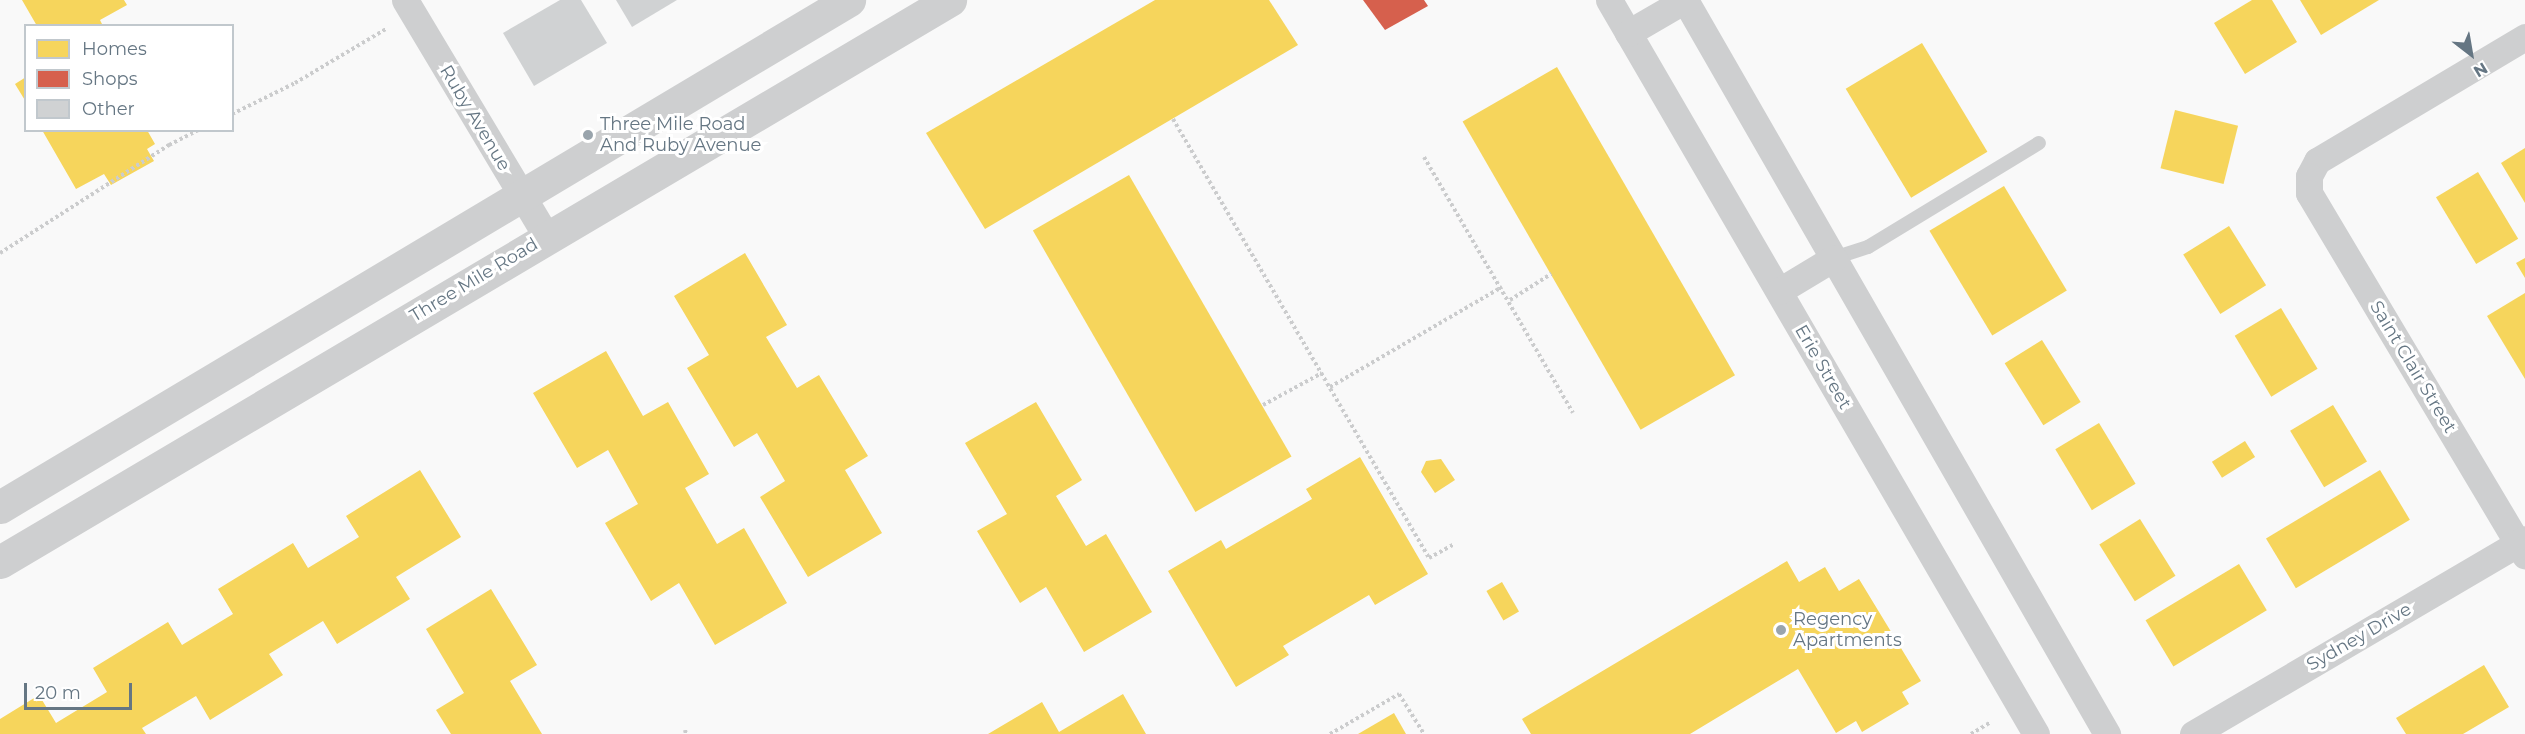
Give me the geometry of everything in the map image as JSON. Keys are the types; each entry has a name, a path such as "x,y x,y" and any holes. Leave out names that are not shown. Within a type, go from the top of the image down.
{"street":[{"path":"0,507 849,0"},
{"name":"Three Mile Road","path":"0,562 546,236 950,0"},
{"name":"Erie Street","path":"1609,0 2036,734"},
{"path":"1628,33 1685,0 2107,734"},
{"name":"Ruby Avenue","path":"409,6 546,236"},
{"name":"Saint Clair Street","path":"2523,546 2309,193 2309,176 2317,161 2525,37"},
{"path":"1779,291 1834,258"},
{"name":"Sydney Drive","path":"2193,734 2523,546"}],"lane":[{"path":"1834,258 1868,247 2039,143"}],"path":[{"path":"234,113 295,83 409,6"},
{"path":"1173,119 1429,558 1454,544"},
{"path":"0,253 169,145 194,132"},
{"path":"1424,157 1510,300 1573,413"},
{"path":"1510,300 1551,274"},
{"path":"1330,387 1502,287"},
{"path":"1263,405 1322,373"},
{"path":"1330,734 1399,694 1424,734"},
{"path":"1971,734 1991,722"}],"building: Homes":[{"path":"22,0 124,0 127,5 100,20 102,24 36,24"},
{"path":"1155,0 1269,0 1298,45 985,229 926,133"},
{"path":"2252,0 2272,0 2297,42 2245,74 2214,23"},
{"path":"2300,0 2379,0 2321,35"},
{"path":"1922,43 1987,152 1911,198 1846,89"},
{"path":"1557,67 1735,375 1641,430 1463,122"},
{"path":"24,78 24,99 15,84"},
{"path":"2175,110 2238,126 2224,184 2160,168"},
{"path":"43,132 148,132 155,144 147,149 154,161 111,185 104,174 76,189"},
{"path":"2525,148 2525,203 2501,163"},
{"path":"2478,172 2518,239 2476,264 2436,197"},
{"path":"1129,175 1292,456 1195,512 1033,230"},
{"path":"2004,186 2067,291 1992,335 1929,231"},
{"path":"2229,226 2266,285 2220,314 2183,255"},
{"path":"745,253 787,325 766,337 797,388 819,375 868,456 845,470 882,533 808,577 760,497 785,481 757,433 734,447 687,368 709,355 674,296"},
{"path":"2525,258 2525,278 2516,263"},
{"path":"2525,293 2525,379 2487,316"},
{"path":"2281,308 2318,369 2271,397 2235,336"},
{"path":"2042,340 2081,402 2043,425 2005,363"},
{"path":"606,351 643,416 668,402 709,474 685,488 717,544 744,528 787,603 715,645 679,583 651,601 605,523 638,504 608,450 577,468 533,393"},
{"path":"1036,402 1082,480 1056,496 1086,546 1106,534 1152,612 1084,652 1046,587 1020,603 977,531 1007,514 965,443"},
{"path":"2333,405 2367,462 2324,487 2290,431"},
{"path":"2099,423 2136,484 2092,510 2055,449"},
{"path":"2245,441 2255,457 2222,478 2212,462"},
{"path":"1360,457 1428,574 1375,605 1369,595 1283,646 1289,655 1236,687 1168,571 1221,540 1226,549 1312,499 1306,489"},
{"path":"1441,459 1455,480 1435,493 1421,472 1426,461"},
{"path":"420,470 461,537 396,577 410,599 337,644 323,621 269,654 283,675 210,720 196,696 142,728 146,734 0,734 0,719 39,695 56,723 107,692 93,668 168,622 182,645 233,614 218,589 293,543 308,568 359,537 346,516"},
{"path":"2380,470 2410,520 2296,588 2266,539"},
{"path":"2140,519 2176,576 2135,601 2099,544"},
{"name":"Regency Apartments","path":"1787,561 1799,582 1825,567 1839,591 1859,579 1921,681 1902,692 1909,704 1862,732 1856,721 1836,733 1798,669 1690,734 1531,734 1522,719"},
{"path":"2239,564 2267,610 2173,666 2146,620"},
{"path":"1502,582 1519,611 1503,620 1486,591"},
{"path":"491,589 537,665 510,681 542,734 451,734 436,710 464,693 426,629"},
{"path":"2484,665 2509,707 2463,734 2406,734 2396,718"},
{"path":"1123,694 1146,734 988,734 1042,702 1059,732"},
{"path":"1394,713 1406,734 1358,734"}],"building: Shops":[{"path":"1363,0 1424,0 1428,6 1385,30"}],"building: Other":[{"path":"560,0 581,0 607,43 534,86 503,33"},
{"path":"616,0 677,0 632,27"}],"place":[{"name":"Three Mile Road And Ruby Avenue","path":"588,135"},
{"name":"Regency Apartments","path":"1781,630"}]}
